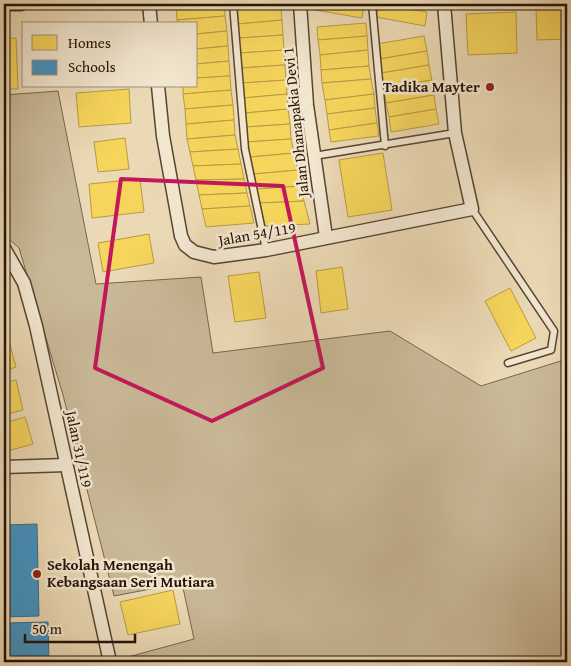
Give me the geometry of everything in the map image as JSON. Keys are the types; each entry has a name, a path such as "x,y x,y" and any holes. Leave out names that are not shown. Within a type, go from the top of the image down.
{"street":[{"path":"4,4 21,4"},
{"path":"149,4 152,22"},
{"name":"Jalan Dhanapakia Devi 1","path":"300,4 307,106 326,237"},
{"path":"444,4 455,133 472,210"},
{"name":"Jalan 54/119","path":"158,88 163,136 181,236 185,245 194,252 214,257 266,250 472,210"},
{"name":"Jalan 31/119","path":"4,248 24,283 36,326 110,662"},
{"path":"4,467 66,465"}],"lane":[{"path":"233,4 244,148 266,250"},
{"path":"372,4 386,146"},
{"path":"314,156 386,146 455,133"},
{"path":"472,210 554,331 551,350 508,363"}],"highlighted area":[{"path":"121,179 283,186 323,368 212,421 95,368"}],"shaded area":[{"path":"58,91 96,284 201,277 213,353 390,331 481,386 567,359 567,662 129,662 128,657 194,639 182,583 114,596 63,395 19,248 4,235 4,95"}],"building: Homes":[{"path":"224,4 225,16 177,20 176,6"},
{"path":"316,4 364,4 362,18 315,10"},
{"path":"379,4 427,12 425,26 376,17"},
{"path":"281,5 282,20 238,24 237,9"},
{"path":"567,8 567,39 537,40 536,9"},
{"path":"516,12 517,53 468,55 466,14"},
{"path":"225,16 227,31 198,34 198,22 178,22 177,20"},
{"path":"282,20 283,35 239,38 238,24"},
{"path":"366,23 367,36 318,40 317,27"},
{"path":"227,31 228,46 198,49 198,34"},
{"path":"283,35 284,50 240,53 239,38"},
{"path":"367,36 368,50 320,55 318,40"},
{"path":"424,36 427,51 379,59 377,44"},
{"path":"4,38 16,38 18,89 4,89"},
{"path":"228,46 229,61 198,64 198,49"},
{"path":"284,50 285,65 241,68 240,53"},
{"path":"368,50 369,66 321,70 320,55"},
{"path":"427,51 429,65 381,73 379,59"},
{"path":"229,61 230,76 198,78 198,64"},
{"path":"285,65 286,80 242,83 241,68"},
{"path":"429,65 432,80 384,88 381,73"},
{"path":"369,66 371,79 322,83 321,70"},
{"path":"230,76 231,90 183,94 183,88 198,88 198,78"},
{"path":"371,79 374,94 325,100 322,83"},
{"path":"286,80 287,94 243,98 242,83"},
{"path":"432,80 434,95 386,103 384,88"},
{"path":"129,89 131,123 79,127 76,93"},
{"path":"231,90 233,105 185,109 183,94"},
{"path":"287,94 288,109 245,113 243,98"},
{"path":"374,94 375,108 327,114 325,100"},
{"path":"434,95 436,109 389,117 386,103"},
{"path":"233,105 234,120 186,124 185,109"},
{"path":"375,108 377,123 329,130 327,114"},
{"path":"288,109 290,124 246,127 245,113"},
{"path":"436,109 439,124 391,132 389,117"},
{"path":"234,120 235,135 187,139 186,124"},
{"path":"377,123 379,136 331,142 329,130"},
{"path":"290,124 291,139 246,142 246,127"},
{"path":"235,135 238,149 190,152 187,139"},
{"path":"125,138 129,169 98,172 94,142"},
{"path":"291,139 294,153 250,157 246,142"},
{"path":"238,149 241,164 193,166 190,152"},
{"path":"294,153 298,170 254,174 250,157"},
{"path":"383,153 392,210 348,217 339,160"},
{"path":"241,164 244,179 196,180 193,166"},
{"path":"298,170 301,186 257,189 254,174"},
{"path":"140,179 144,212 92,218 89,184"},
{"path":"244,179 247,193 199,195 196,180"},
{"path":"301,186 304,201 260,203 257,189"},
{"path":"247,193 250,206 202,209 199,195"},
{"path":"304,201 310,224 265,226 260,203"},
{"path":"250,206 254,223 206,227 202,209"},
{"path":"149,234 154,263 103,272 98,243"},
{"path":"342,267 348,309 321,313 316,271"},
{"path":"259,272 266,318 235,322 228,276"},
{"path":"510,288 536,338 511,351 485,301"},
{"path":"9,341 16,367 4,371 4,342"},
{"path":"16,380 23,410 4,415 4,383"},
{"path":"25,417 33,444 4,452 4,423"},
{"path":"173,590 180,624 128,635 120,602"}],"building: Schools":[{"path":"37,524 39,616 4,617 4,525"},
{"path":"48,622 49,662 5,662 4,623"}],"place":[{"name":"Tadika Mayter","path":"490,87"},
{"name":"Sekolah Menengah Kebangsaan Seri Mutiara","path":"37,574"}]}
